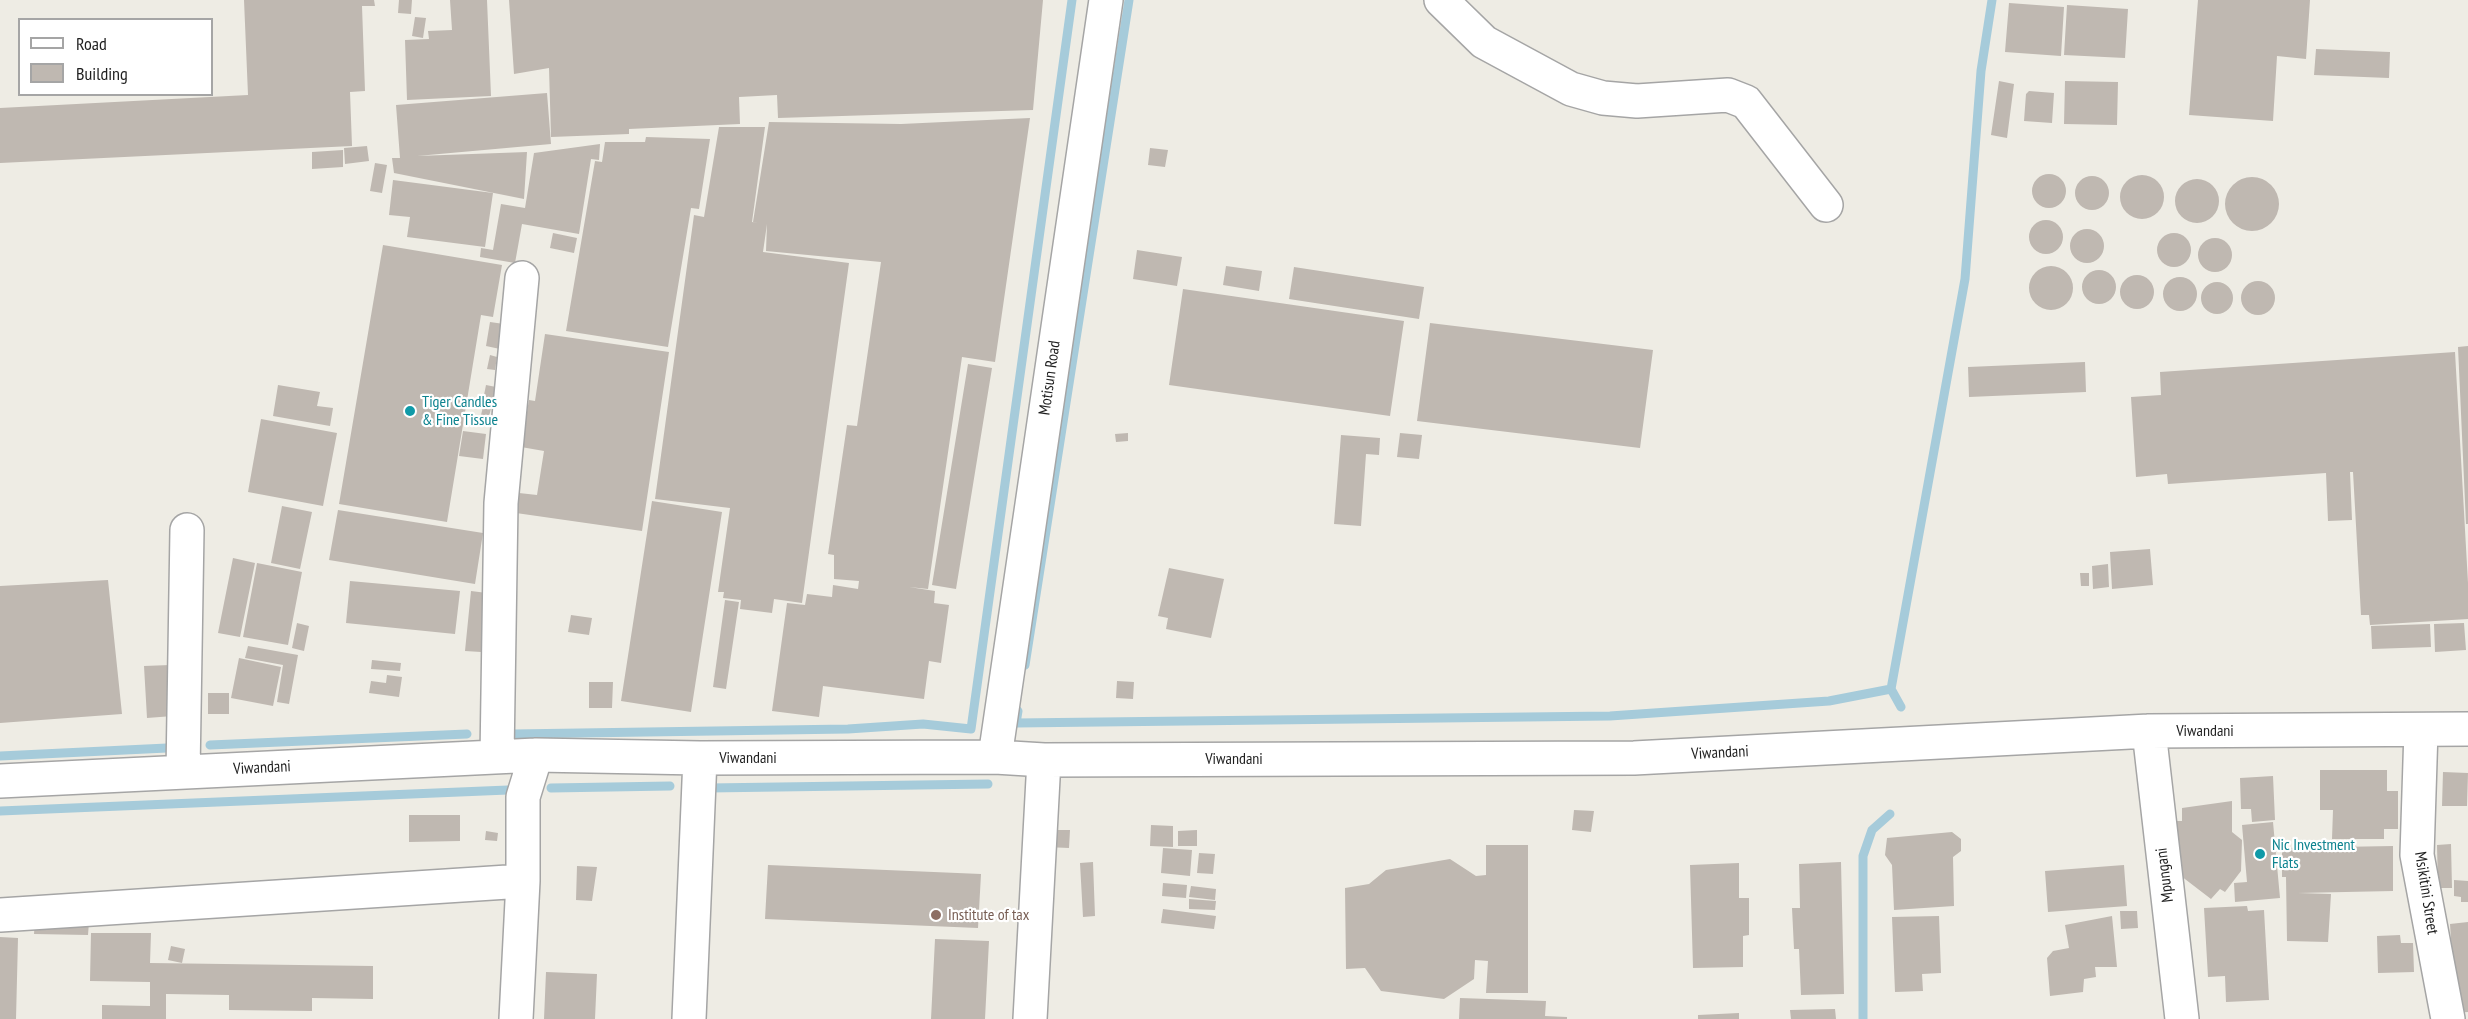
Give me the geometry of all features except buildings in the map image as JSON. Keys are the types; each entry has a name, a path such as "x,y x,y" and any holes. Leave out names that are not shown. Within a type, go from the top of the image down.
{"street":[{"name":"Motisun Road","path":"995,757 1106,0"},
{"path":"1442,0 1484,42 1571,89 1603,98 1637,101 1728,95 1746,102 1826,205"},
{"path":"497,757 501,503 522,278"},
{"path":"183,772 187,530"},
{"name":"Viwandani","path":"0,781 536,755 700,758 995,757 1044,760 1634,758 2149,731 2468,729"},
{"name":"Msikitini Street","path":"2421,730 2417,855 2448,1019"},
{"name":"Mpungani","path":"2149,731 2182,1019"},
{"path":"516,1019 523,881 523,797 536,755"},
{"path":"689,1019 700,758"},
{"path":"1030,1019 1044,760"},
{"path":"0,915 523,881"}],"waterway":[{"path":"513,734 848,729 923,724 971,729 1072,0"},
{"path":"1025,665 1129,0"},
{"path":"1901,707 1891,689 1965,279 1981,71 1992,0"},
{"path":"1018,711 1016,723 1610,716 1829,701 1891,689"},
{"path":"210,745 467,734"},
{"path":"0,756 167,748"},
{"path":"709,788 988,784"},
{"path":"551,788 670,786"},
{"path":"0,811 508,790"},
{"path":"1863,1019 1863,856 1872,830 1890,814"}],"place":[{"name":"Tiger Candles & Fine Tissue","path":"410,411"},
{"name":"Nic Investment Flats","path":"2260,854"},
{"name":"Institute of tax","path":"936,915"}]}
